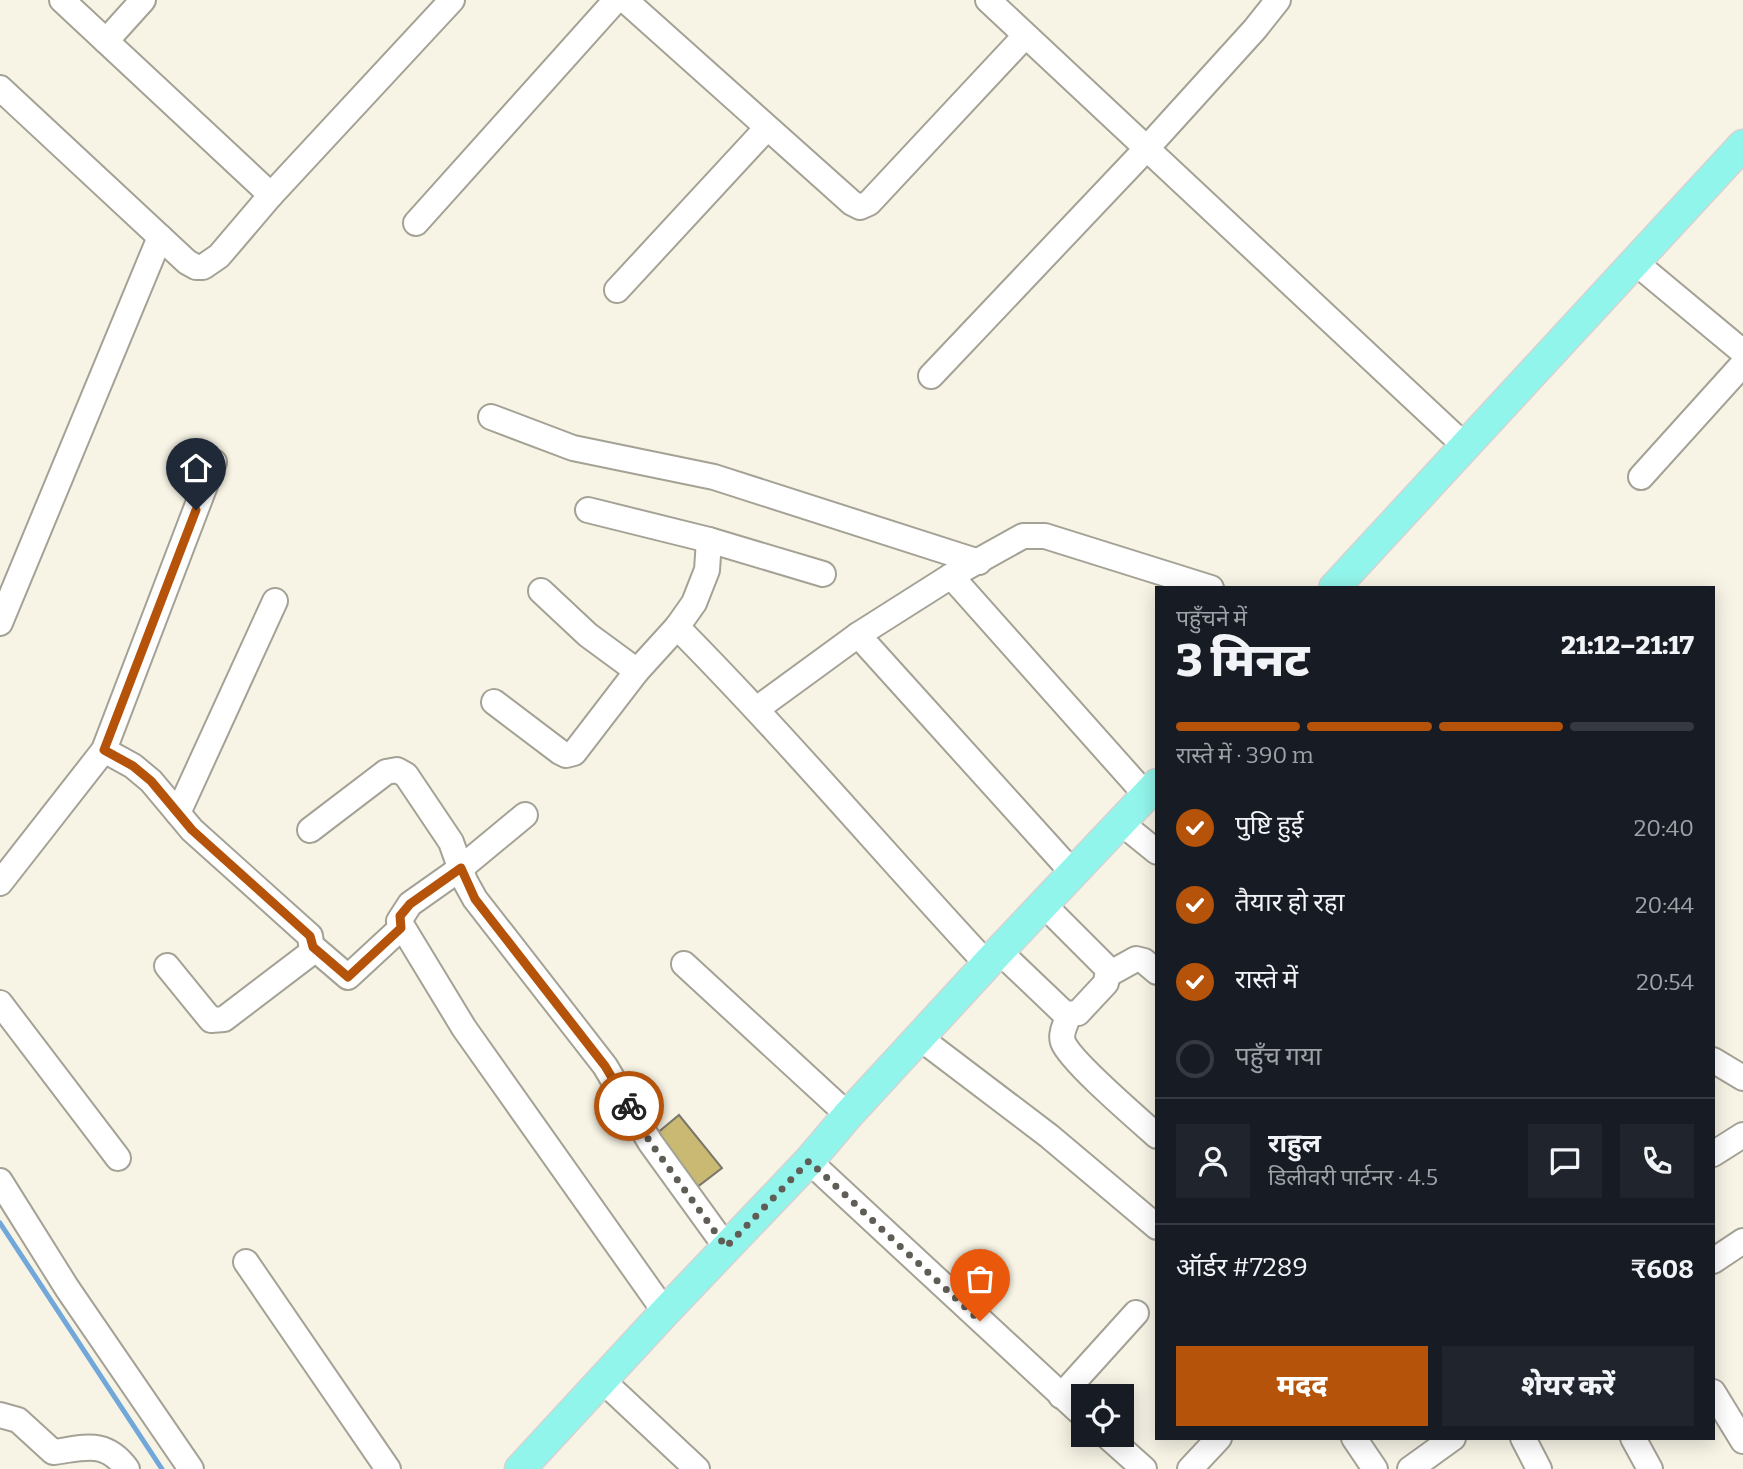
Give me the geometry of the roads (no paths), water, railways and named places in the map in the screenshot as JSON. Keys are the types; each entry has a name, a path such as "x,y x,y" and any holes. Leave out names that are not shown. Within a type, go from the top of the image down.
{"main road":[{"path":"1336,586 1743,145"},
{"path":"520,1469 809,1161 993,957 1151,789"}],"street":[{"path":"62,0 271,195"},
{"path":"106,41 144,0"},
{"path":"416,223 615,0"},
{"path":"625,0 766,129 852,203 865,206 1025,36"},
{"path":"988,0 1466,447"},
{"path":"931,376 1148,147 1278,0"},
{"path":"0,88 187,262 202,267 219,256 443,3"},
{"path":"617,290 766,129"},
{"path":"1,617 160,237"},
{"path":"1636,262 1743,352"},
{"path":"1641,477 1743,364"},
{"path":"492,417 573,448 714,477 979,562"},
{"path":"0,883 104,750 214,462"},
{"path":"588,510 709,540 822,574"},
{"path":"758,708 858,635 951,576 1023,537 1045,536 1205,586"},
{"path":"494,702 560,752 570,755 579,749 637,671 677,627 703,586 709,540"},
{"path":"951,576 1151,789"},
{"path":"541,591 588,635 637,671"},
{"path":"178,813 275,601"},
{"path":"677,627 758,708 867,835 993,957 1069,1016"},
{"path":"858,635 1073,873"},
{"path":"104,750 143,773 192,830 310,936 313,947 312,952 224,1019 216,1021 211,1020 167,966"},
{"path":"310,830 386,772 397,770 405,775 451,842 475,899 605,1066 650,1142 726,1247"},
{"path":"525,815 403,912 399,921 464,1028 665,1312"},
{"path":"1120,822 1155,850"},
{"path":"1044,905 1104,964 1109,974"},
{"path":"313,947 348,977 401,928"},
{"path":"1069,1016 1078,1013 1106,983 1109,974 1136,959 1144,961 1155,970"},
{"path":"684,964 848,1115"},
{"path":"0,1003 118,1158"},
{"path":"1069,1016 1062,1035 1065,1046 1155,1134"},
{"path":"920,1038 1049,1136 1155,1225"},
{"path":"1715,1153 1743,1135"},
{"path":"809,1161 1071,1404"},
{"path":"0,1181 67,1288 191,1469"},
{"path":"1715,1260 1743,1241"},
{"path":"246,1262 388,1469"},
{"path":"1062,1396 1136,1312"},
{"path":"602,1380 697,1469"},
{"path":"1715,1395 1743,1441"},
{"path":"0,1415 18,1420 53,1460 100,1448 115,1454 127,1469"},
{"path":"1189,1469 1217,1440"},
{"path":"1355,1440 1375,1469"},
{"path":"1416,1467 1450,1440"},
{"path":"1525,1440 1539,1469"},
{"path":"1634,1440 1650,1469"},
{"path":"1119,1447 1144,1469"}],"waterway":[{"path":"0,1223 162,1469"}]}
